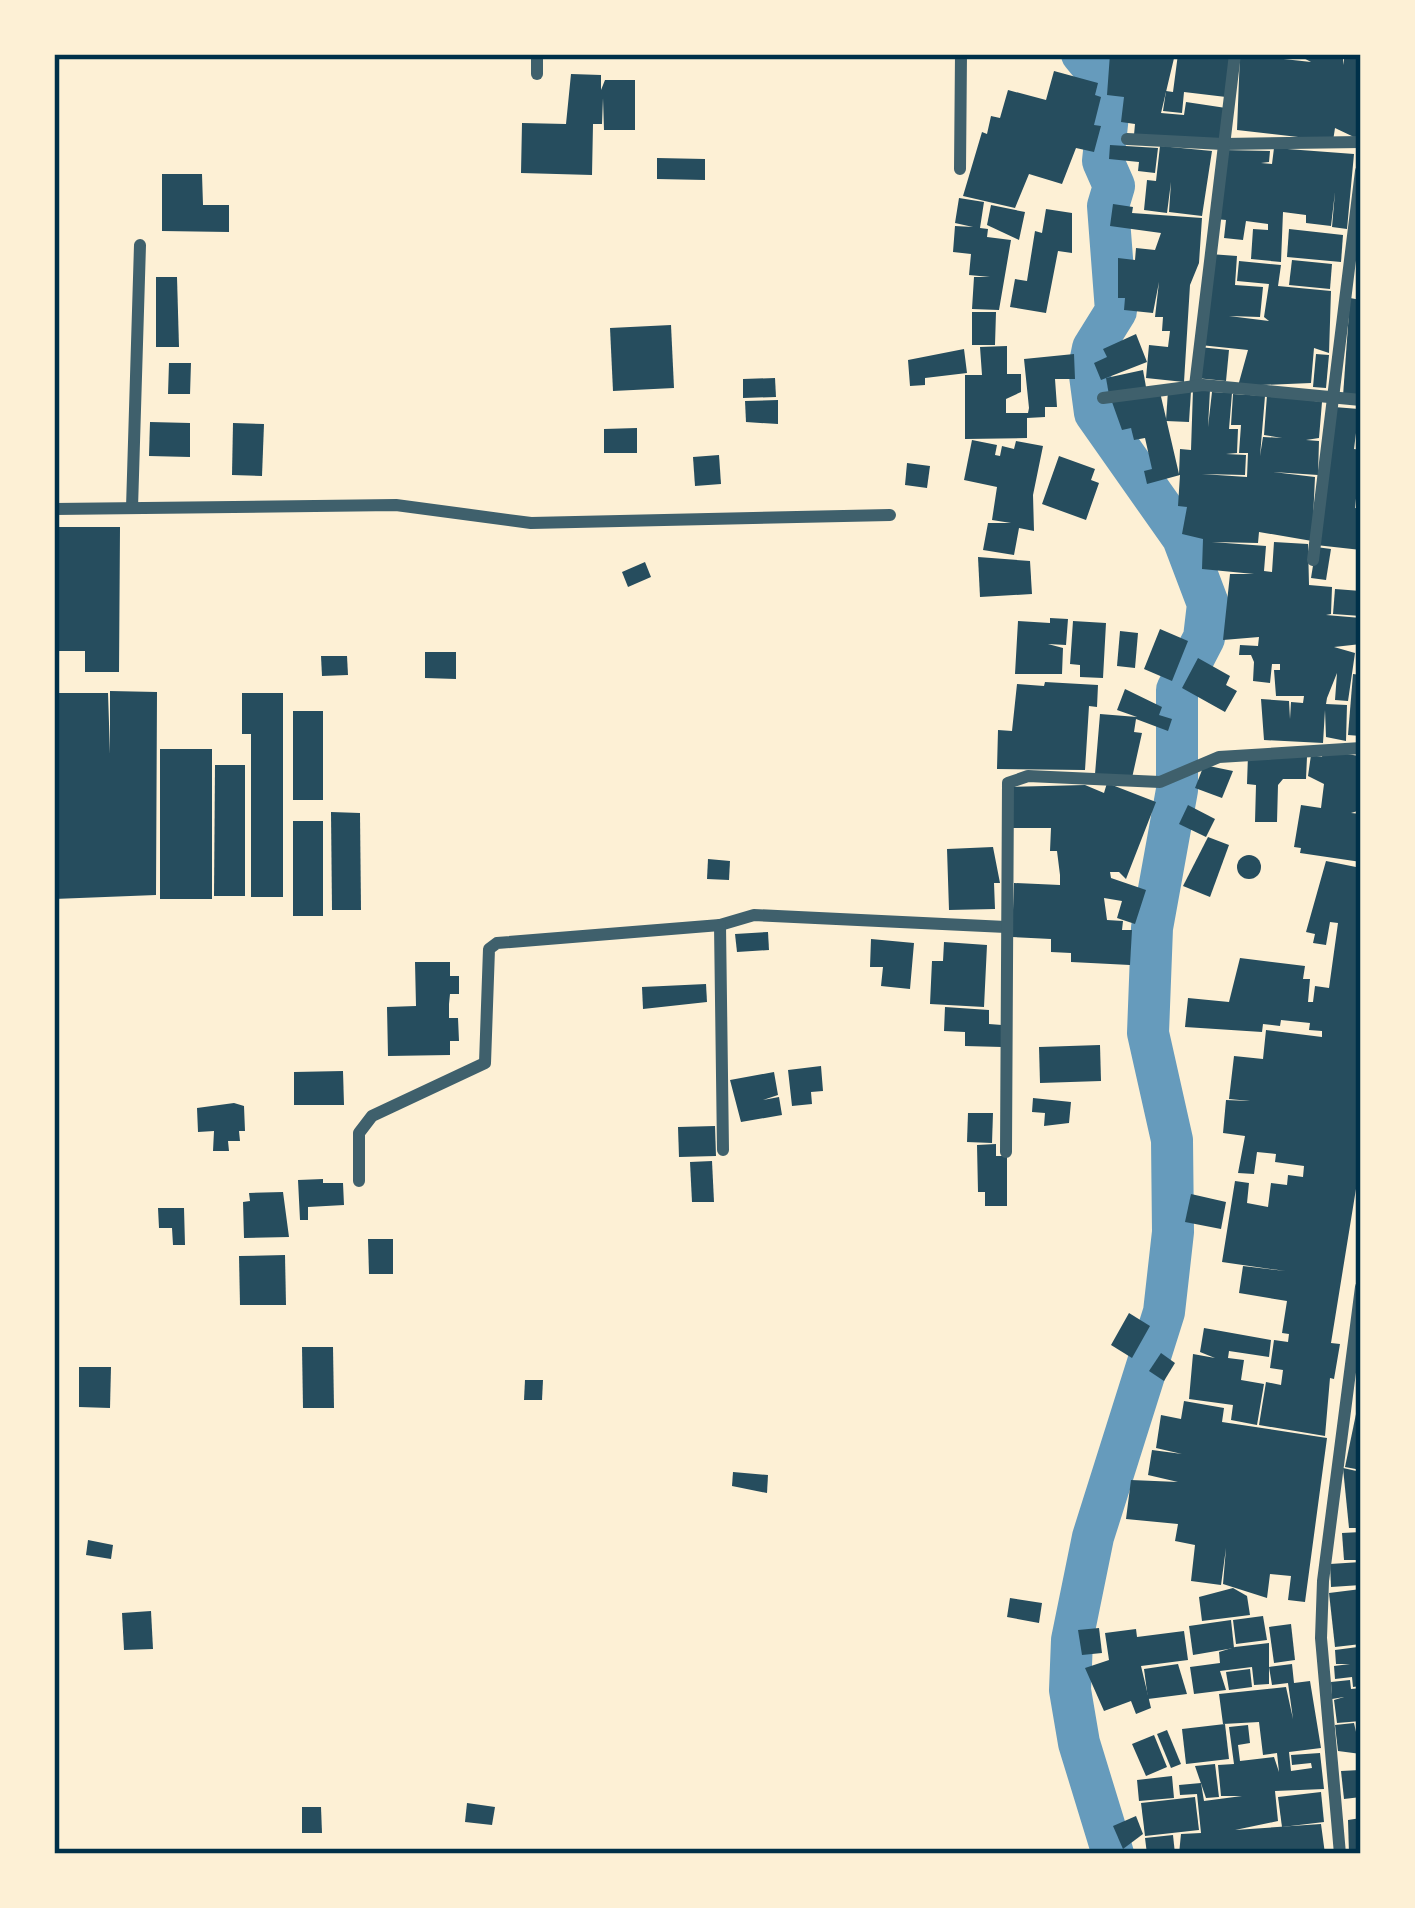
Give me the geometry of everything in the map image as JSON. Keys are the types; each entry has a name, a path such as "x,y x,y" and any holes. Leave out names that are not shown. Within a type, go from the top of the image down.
{"street":[{"path":"537,54 537,74"},
{"path":"960,169 961,54"},
{"path":"1195,386 1235,54"},
{"path":"1127,139 1223,144 1361,142"},
{"path":"1313,560 1361,171"},
{"path":"132,508 140,245"},
{"path":"1103,398 1195,386 1361,400"},
{"path":"54,509 396,505 532,523 890,515"},
{"path":"1006,1152 1008,783 1028,776 1160,782 1248,753 1361,748"},
{"path":"359,1181 358,1133 372,1116 465,1077 485,1063 489,950 496,943 720,925 754,915 1006,927"},
{"path":"720,925 723,1150"},
{"path":"1340,1854 1322,1600 1361,1287"}],"building":[{"path":"1110,54 1175,54 1161,113 1184,115 1186,102 1226,108 1221,142 1134,135 1135,124 1121,122 1124,97 1107,95"},
{"path":"1178,54 1231,54 1226,97 1184,92 1182,113 1163,111 1166,91 1173,92"},
{"path":"1240,54 1311,62 1296,54 1343,54 1343,65 1345,54 1357,54 1356,138 1335,128 1333,141 1237,130"},
{"path":"1054,71 1098,83 1095,95 1101,97 1094,125 1101,126 1094,152 1076,148 1062,184 1029,174 1015,208 963,196 982,132 987,134 991,116 1000,118 1008,90 1046,100"},
{"path":"571,74 601,75 601,90 605,80 635,80 635,130 604,130 603,98 602,124 593,124 592,175 521,173 522,123 566,124"},
{"path":"1110,145 1158,148 1155,173 1138,171 1139,162 1109,159"},
{"path":"1160,146 1212,151 1202,216 1169,212 1171,182 1167,213 1144,210 1147,180 1156,181"},
{"path":"1274,148 1354,154 1347,229 1332,227 1335,192 1331,226 1306,223 1306,215 1283,212 1281,262 1251,259 1253,229 1268,230 1268,224 1246,221 1243,240 1224,238 1226,220 1216,219 1223,150 1270,151 1269,162 1261,163 1272,164"},
{"path":"657,158 705,159 705,180 657,179"},
{"path":"162,174 202,174 203,205 229,205 229,232 162,231"},
{"path":"959,198 984,202 980,228 988,229 987,237 1011,240 999,310 972,309 974,277 990,277 969,275 971,254 953,252 955,226 973,227 955,223"},
{"path":"1113,204 1133,207 1132,213 1202,218 1199,263 1190,285 1184,382 1146,378 1149,345 1168,347 1170,331 1162,331 1163,317 1155,317 1159,282 1153,313 1124,310 1125,298 1118,298 1118,258 1135,260 1136,248 1155,250 1161,233 1110,226"},
{"path":"991,205 1025,212 1019,240 987,225"},
{"path":"1046,209 1072,213 1072,253 1058,251 1046,313 1010,307 1015,279 1027,281 1035,231 1042,233"},
{"path":"1289,229 1343,235 1341,262 1287,257"},
{"path":"1210,254 1237,256 1235,285 1263,287 1260,317 1229,316 1269,321 1264,317 1269,284 1237,281 1239,261 1281,265 1278,286 1331,291 1329,353 1314,348 1311,383 1238,386 1248,350 1200,345"},
{"path":"1292,260 1332,264 1330,289 1289,285"},
{"path":"156,277 177,277 179,347 156,347"},
{"path":"1350,298 1361,300 1361,398 1343,396"},
{"path":"972,312 996,312 995,345 972,345"},
{"path":"671,325 674,388 613,391 610,328"},
{"path":"1136,334 1147,362 1101,380 1094,363 1107,357 1103,349"},
{"path":"1007,346 1007,374 1021,374 1021,392 1006,399 1006,413 1028,413 1024,359 1074,354 1075,379 1055,379 1057,407 1045,407 1045,417 1027,418 1027,438 965,439 965,375 982,375 980,347"},
{"path":"1199,347 1229,350 1226,381 1196,378"},
{"path":"964,349 967,373 925,378 925,385 910,386 908,360"},
{"path":"1316,354 1329,355 1326,388 1313,387"},
{"path":"169,363 191,363 190,394 168,394"},
{"path":"1143,370 1146,387 1109,395 1106,378"},
{"path":"775,378 776,397 743,398 743,379"},
{"path":"1159,388 1179,474 1180,449 1191,450 1193,389 1210,390 1208,427 1212,392 1232,393 1229,429 1238,429 1237,453 1226,454 1246,455 1245,475 1202,474 1247,477 1248,453 1239,453 1241,425 1231,425 1233,394 1265,396 1260,456 1263,437 1282,438 1264,435 1267,395 1322,402 1319,438 1306,440 1319,441 1318,475 1273,472 1315,477 1312,541 1259,532 1258,543 1212,542 1266,546 1264,571 1272,572 1274,542 1308,544 1309,585 1332,587 1331,614 1326,615 1361,618 1361,644 1334,647 1355,653 1348,701 1335,700 1337,673 1326,704 1347,705 1346,741 1326,737 1325,710 1323,743 1264,740 1261,699 1289,701 1290,719 1291,702 1303,703 1304,696 1276,696 1274,670 1280,670 1280,664 1272,664 1270,683 1253,681 1254,662 1251,655 1239,655 1240,645 1258,646 1259,637 1223,640 1230,574 1254,574 1202,569 1203,539 1182,534 1187,507 1178,506 1180,475 1147,484 1144,471 1152,469 1145,438 1134,440 1131,428 1122,430 1112,402"},
{"path":"1168,390 1191,391 1189,422 1166,421"},
{"path":"778,400 778,424 746,422 745,401"},
{"path":"1334,407 1359,409 1354,449 1361,450 1355,508 1361,509 1361,550 1316,545"},
{"path":"150,422 190,423 190,457 149,456"},
{"path":"233,423 264,424 262,476 232,475"},
{"path":"637,428 637,453 604,453 604,429"},
{"path":"972,440 997,445 995,455 1000,456 1002,446 1014,449 1016,441 1043,446 1033,495 1034,531 1019,528 1014,555 983,550 988,523 1011,523 992,520 997,487 964,480"},
{"path":"719,455 721,484 695,486 693,457"},
{"path":"1059,456 1095,469 1091,480 1099,483 1086,520 1042,504"},
{"path":"907,463 930,466 927,488 905,485"},
{"path":"57,527 120,527 119,672 85,672 85,651 57,651"},
{"path":"1316,547 1331,549 1326,580 1311,578"},
{"path":"978,557 1030,561 1032,594 980,597"},
{"path":"645,562 651,577 628,587 622,572"},
{"path":"1335,589 1361,591 1361,616 1333,614"},
{"path":"1050,618 1068,619 1066,645 1048,644 1063,648 1062,674 1015,674 1018,621 1050,623"},
{"path":"1073,621 1106,623 1103,678 1080,677 1080,665 1070,664"},
{"path":"1160,629 1188,641 1172,681 1144,669"},
{"path":"1120,631 1138,633 1135,668 1117,666"},
{"path":"425,652 456,652 456,679 425,678"},
{"path":"321,656 347,656 348,675 322,676"},
{"path":"1198,658 1230,676 1226,685 1237,691 1225,712 1182,688"},
{"path":"1353,674 1361,675 1361,736 1348,735"},
{"path":"1045,682 1098,685 1097,707 1089,706 1085,770 997,769 998,730 1012,731 1017,684 1044,686"},
{"path":"1125,689 1162,707 1159,715 1172,719 1168,731 1136,719 1134,732 1142,733 1132,778 1095,774 1100,714 1137,717 1117,710"},
{"path":"110,691 157,692 156,895 54,899 54,693 108,693 110,754"},
{"path":"242,693 283,693 283,897 251,897 251,734 242,734"},
{"path":"293,711 323,711 323,800 293,800"},
{"path":"160,749 212,749 212,899 160,899"},
{"path":"1323,750 1359,756 1361,810 1351,813 1361,814 1361,862 1300,853 1301,848 1294,847 1301,805 1321,808 1324,784 1308,776 1311,755 1322,757"},
{"path":"1248,755 1307,757 1306,779 1283,779 1278,785 1277,822 1255,822 1256,785 1247,784"},
{"path":"215,765 245,765 245,896 214,896"},
{"path":"1204,765 1233,771 1222,798 1195,788"},
{"path":"1107,783 1156,802 1126,879 1119,872 1110,872 1111,878 1146,890 1135,924 1117,918 1122,901 1104,898 1107,920 1123,921 1122,930 1132,930 1130,965 1071,962 1071,953 1051,952 1051,939 1012,937 1014,883 1060,885 1060,875 1057,851 1050,851 1051,828 1008,828 1010,787 1085,785 1104,793"},
{"path":"1188,805 1215,819 1206,837 1179,824"},
{"path":"331,812 360,813 361,910 332,910"},
{"path":"293,821 323,821 323,916 293,916"},
{"path":"1208,837 1229,845 1210,897 1183,886"},
{"path":"993,847 1000,883 994,883 995,909 949,910 947,849"},
{"path":"1249,855 1261,867 1249,879 1237,867"},
{"path":"708,859 730,861 729,880 707,879"},
{"path":"1326,861 1361,868 1361,1158 1331,1343 1340,1344 1334,1379 1330,1378 1325,1436 1259,1425 1266,1382 1281,1385 1283,1370 1270,1368 1274,1340 1288,1342 1289,1334 1282,1333 1287,1301 1239,1293 1243,1266 1285,1271 1222,1262 1235,1181 1249,1183 1247,1203 1268,1207 1271,1183 1287,1185 1288,1175 1303,1177 1304,1166 1275,1162 1276,1154 1257,1152 1254,1174 1238,1173 1245,1136 1223,1133 1226,1100 1250,1101 1229,1099 1234,1056 1263,1059 1266,1030 1322,1037 1322,1031 1309,1030 1310,1023 1281,1020 1280,1026 1263,1024 1262,1032 1185,1027 1188,998 1229,1002 1240,958 1305,966 1303,979 1310,979 1308,1002 1313,1002 1315,986 1329,988 1338,923 1330,922 1326,945 1313,943 1315,934 1306,932"},
{"path":"768,932 769,950 737,952 735,934"},
{"path":"871,939 914,943 910,989 881,986 883,967 870,967"},
{"path":"944,942 987,945 984,1007 930,1004 932,961 943,961"},
{"path":"415,962 450,962 450,976 459,976 459,994 450,994 449,1018 458,1018 459,1041 450,1041 450,1055 388,1056 387,1007 416,1006"},
{"path":"706,984 707,1002 643,1009 642,987"},
{"path":"945,1007 989,1010 989,1024 1002,1025 1002,1047 965,1046 965,1032 944,1031"},
{"path":"1100,1045 1101,1081 1040,1083 1039,1047"},
{"path":"821,1066 823,1091 811,1092 812,1104 792,1106 788,1070"},
{"path":"343,1071 344,1105 294,1105 294,1072"},
{"path":"774,1072 778,1095 763,1100 779,1097 782,1115 741,1122 730,1080"},
{"path":"1033,1098 1071,1102 1069,1123 1044,1126 1045,1113 1032,1112"},
{"path":"244,1106 245,1131 239,1131 240,1141 228,1141 229,1151 213,1151 214,1131 198,1132 197,1108"},
{"path":"968,1113 993,1113 992,1143 967,1142"},
{"path":"715,1126 716,1156 679,1157 678,1127"},
{"path":"996,1144 996,1156 1007,1156 1007,1206 985,1206 985,1192 978,1192 977,1145"},
{"path":"712,1161 714,1202 692,1202 690,1162"},
{"path":"323,1179 323,1183 343,1183 344,1205 308,1207 308,1220 300,1220 298,1180"},
{"path":"283,1192 289,1237 244,1238 243,1202 250,1201 249,1193"},
{"path":"1191,1194 1226,1202 1221,1229 1185,1222"},
{"path":"158,1208 184,1208 185,1245 173,1245 172,1228 159,1228"},
{"path":"368,1239 393,1239 393,1274 369,1274"},
{"path":"285,1255 286,1305 240,1305 239,1256"},
{"path":"1129,1313 1150,1326 1132,1358 1111,1345"},
{"path":"1204,1328 1271,1340 1269,1357 1229,1351 1228,1358 1244,1360 1241,1380 1264,1384 1257,1425 1231,1420 1233,1405 1189,1399 1193,1354 1215,1358 1200,1352"},
{"path":"302,1347 333,1347 334,1408 303,1408"},
{"path":"1161,1353 1175,1363 1164,1381 1149,1371"},
{"path":"79,1367 111,1367 110,1408 79,1407"},
{"path":"525,1380 543,1380 542,1400 524,1400"},
{"path":"1184,1401 1224,1408 1222,1422 1327,1438 1305,1602 1288,1600 1291,1576 1270,1574 1267,1598 1223,1584 1226,1548 1221,1585 1191,1581 1195,1545 1175,1541 1178,1524 1126,1519 1131,1480 1178,1482 1148,1475 1152,1450 1182,1454 1156,1448 1161,1415 1181,1419"},
{"path":"1356,1414 1361,1415 1361,1470 1345,1467"},
{"path":"1343,1468 1361,1472 1361,1528 1349,1528"},
{"path":"733,1472 768,1475 767,1493 732,1486"},
{"path":"1361,1532 1361,1560 1344,1560 1342,1533"},
{"path":"88,1540 113,1545 111,1559 86,1555"},
{"path":"1361,1562 1361,1585 1331,1587 1330,1564"},
{"path":"1233,1588 1247,1596 1250,1615 1202,1621 1199,1597"},
{"path":"1361,1589 1361,1644 1335,1647 1329,1593"},
{"path":"1010,1598 1042,1603 1039,1623 1007,1617"},
{"path":"151,1611 153,1649 124,1650 122,1613"},
{"path":"1263,1616 1267,1640 1236,1644 1233,1620"},
{"path":"1231,1620 1234,1648 1193,1655 1189,1626"},
{"path":"1291,1624 1295,1660 1274,1663 1269,1627"},
{"path":"1099,1628 1102,1653 1082,1655 1078,1630"},
{"path":"1136,1629 1137,1637 1184,1631 1188,1660 1141,1666 1151,1708 1136,1714 1131,1701 1104,1711 1085,1668 1109,1660 1105,1633"},
{"path":"1269,1643 1269,1684 1254,1685 1252,1667 1220,1671 1226,1690 1194,1694 1190,1667 1220,1663 1219,1652 1235,1647"},
{"path":"1358,1647 1361,1686 1353,1687 1352,1677 1335,1679 1334,1666 1350,1664 1336,1664 1335,1650"},
{"path":"1178,1664 1187,1694 1148,1699 1144,1669"},
{"path":"1292,1664 1294,1683 1310,1681 1321,1748 1289,1752 1291,1771 1312,1768 1311,1763 1292,1765 1291,1755 1320,1753 1324,1789 1275,1791 1278,1821 1235,1830 1321,1824 1325,1854 1179,1854 1181,1834 1201,1833 1197,1794 1180,1795 1179,1785 1201,1783 1204,1801 1242,1796 1221,1796 1218,1765 1234,1764 1229,1727 1248,1725 1250,1743 1238,1745 1240,1761 1274,1757 1279,1772 1277,1753 1263,1755 1259,1722 1223,1724 1219,1694 1286,1687 1293,1719 1288,1683 1272,1685 1269,1667"},
{"path":"1250,1669 1252,1687 1229,1690 1226,1672"},
{"path":"1350,1680 1351,1689 1361,1688 1361,1721 1337,1723 1334,1700 1344,1697 1332,1699 1331,1682"},
{"path":"1354,1723 1361,1754 1338,1751 1335,1725"},
{"path":"1225,1724 1229,1759 1186,1764 1182,1729"},
{"path":"1167,1730 1181,1764 1171,1768 1157,1734"},
{"path":"1154,1735 1167,1767 1146,1776 1132,1744"},
{"path":"1215,1764 1219,1797 1206,1798 1195,1766"},
{"path":"1360,1770 1361,1797 1344,1799 1341,1771"},
{"path":"1172,1776 1174,1798 1139,1801 1137,1780"},
{"path":"1321,1792 1324,1822 1282,1827 1278,1797"},
{"path":"1195,1797 1199,1830 1145,1836 1141,1803"},
{"path":"467,1803 495,1807 492,1825 465,1822"},
{"path":"302,1807 321,1807 322,1833 302,1833"},
{"path":"1136,1816 1143,1834 1123,1849 1113,1826"},
{"path":"1361,1818 1361,1854 1349,1854 1348,1820"},
{"path":"1173,1835 1175,1854 1147,1854 1145,1838"}],"waterway":[{"path":"1082,54 1101,77 1108,115 1103,161 1114,186 1108,206 1116,311 1093,348 1089,368 1095,413 1183,538 1208,604 1204,638 1177,690 1177,790 1152,928 1148,1033 1172,1140 1173,1232 1164,1312 1093,1537 1072,1640 1070,1690 1079,1743 1113,1854"}]}
